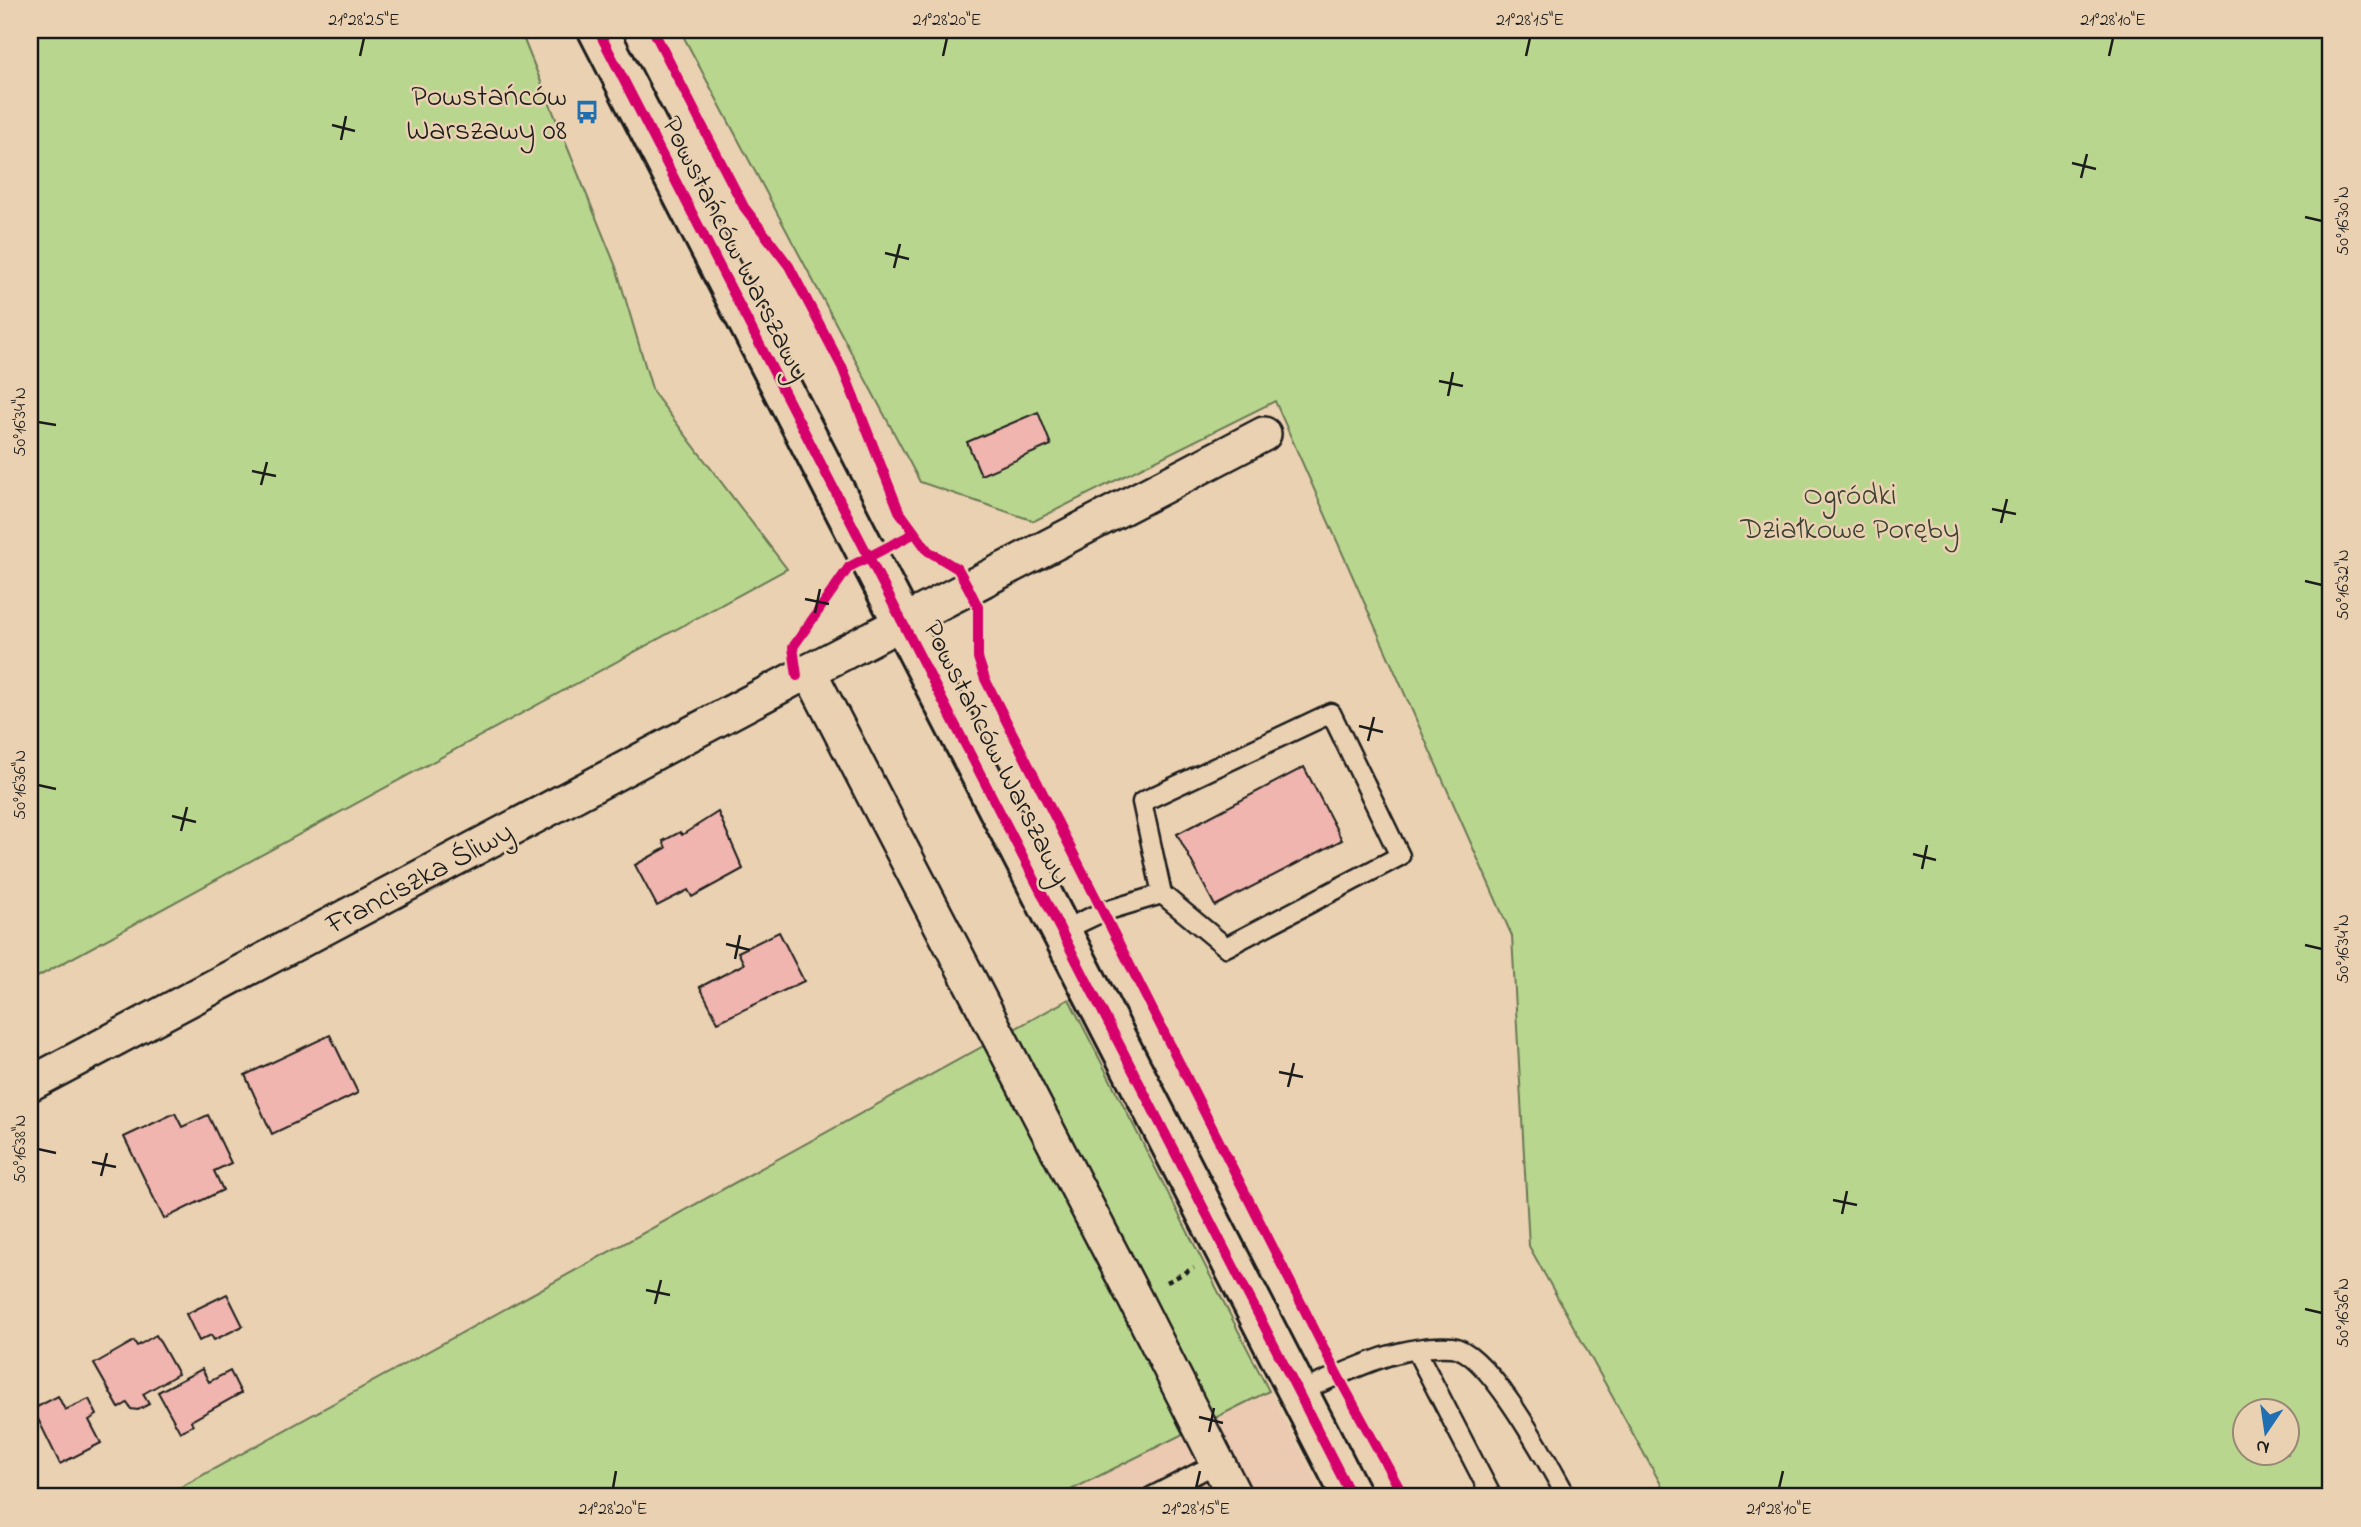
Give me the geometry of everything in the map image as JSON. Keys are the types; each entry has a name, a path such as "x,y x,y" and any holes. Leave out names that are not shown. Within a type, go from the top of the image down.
{"street":[{"name":"Powstańców Warszawy","path":"598,30 1352,1497"},
{"name":"Franciszka Śliwy","path":"30,1084 903,621 1264,434"},
{"path":"809,671 1235,1497"}],"lane":[{"path":"1331,713 1400,856 1226,947 1162,894 1142,802 1331,713"},
{"path":"1062,931 1102,912 1162,894"},
{"path":"1299,1392 1379,1359 1416,1350 1455,1347 1486,1370 1535,1438 1567,1497"},
{"path":"1416,1350 1492,1497"},
{"path":"1154,1496 1217,1463"}],"shaded area":[{"path":"1269,1391 1324,1497 1057,1497"}],"green space":[{"path":"30,30 520,30 616,267 653,392 787,569 30,981"},
{"name":"Ogródki Działkowe Poręby","path":"680,30 2331,30 2331,1497 1668,1497 1529,1246 1512,936 1275,401 1034,521 920,482"},
{"path":"1069,999 1269,1391 1057,1497 163,1497"}],"building":[{"path":"1038,412 1051,445 981,475 967,442"},
{"path":"1304,767 1342,840 1215,906 1177,834"},
{"path":"718,812 743,869 692,897 688,890 657,906 635,865 666,848 663,841 680,832 682,835"},
{"path":"779,932 804,981 718,1022 700,987 744,964 738,952"},
{"path":"330,1035 358,1093 272,1134 245,1075"},
{"path":"175,1113 182,1127 208,1115 231,1163 214,1171 223,1190 164,1219 124,1137"},
{"path":"227,1294 243,1326 214,1340 211,1335 199,1341 186,1314"},
{"path":"156,1335 178,1374 143,1394 149,1404 138,1410 131,1409 127,1403 119,1408 94,1364 134,1341 137,1346"},
{"path":"202,1369 209,1382 230,1371 241,1393 191,1421 193,1425 180,1432 158,1392"},
{"path":"58,1396 65,1410 89,1399 97,1415 89,1420 101,1443 60,1464 33,1409"}],"cycle path":[{"path":"598,30 1352,1497"},
{"path":"653,30 744,207 789,266 842,367 899,511 928,551 958,569 968,587 978,607 978,658 985,679 1338,1376 1404,1497"},
{"path":"797,676 793,647 849,567 913,534"}],"place":[{"name":"Powstańców Warszawy 08","path":"587,112"}]}
